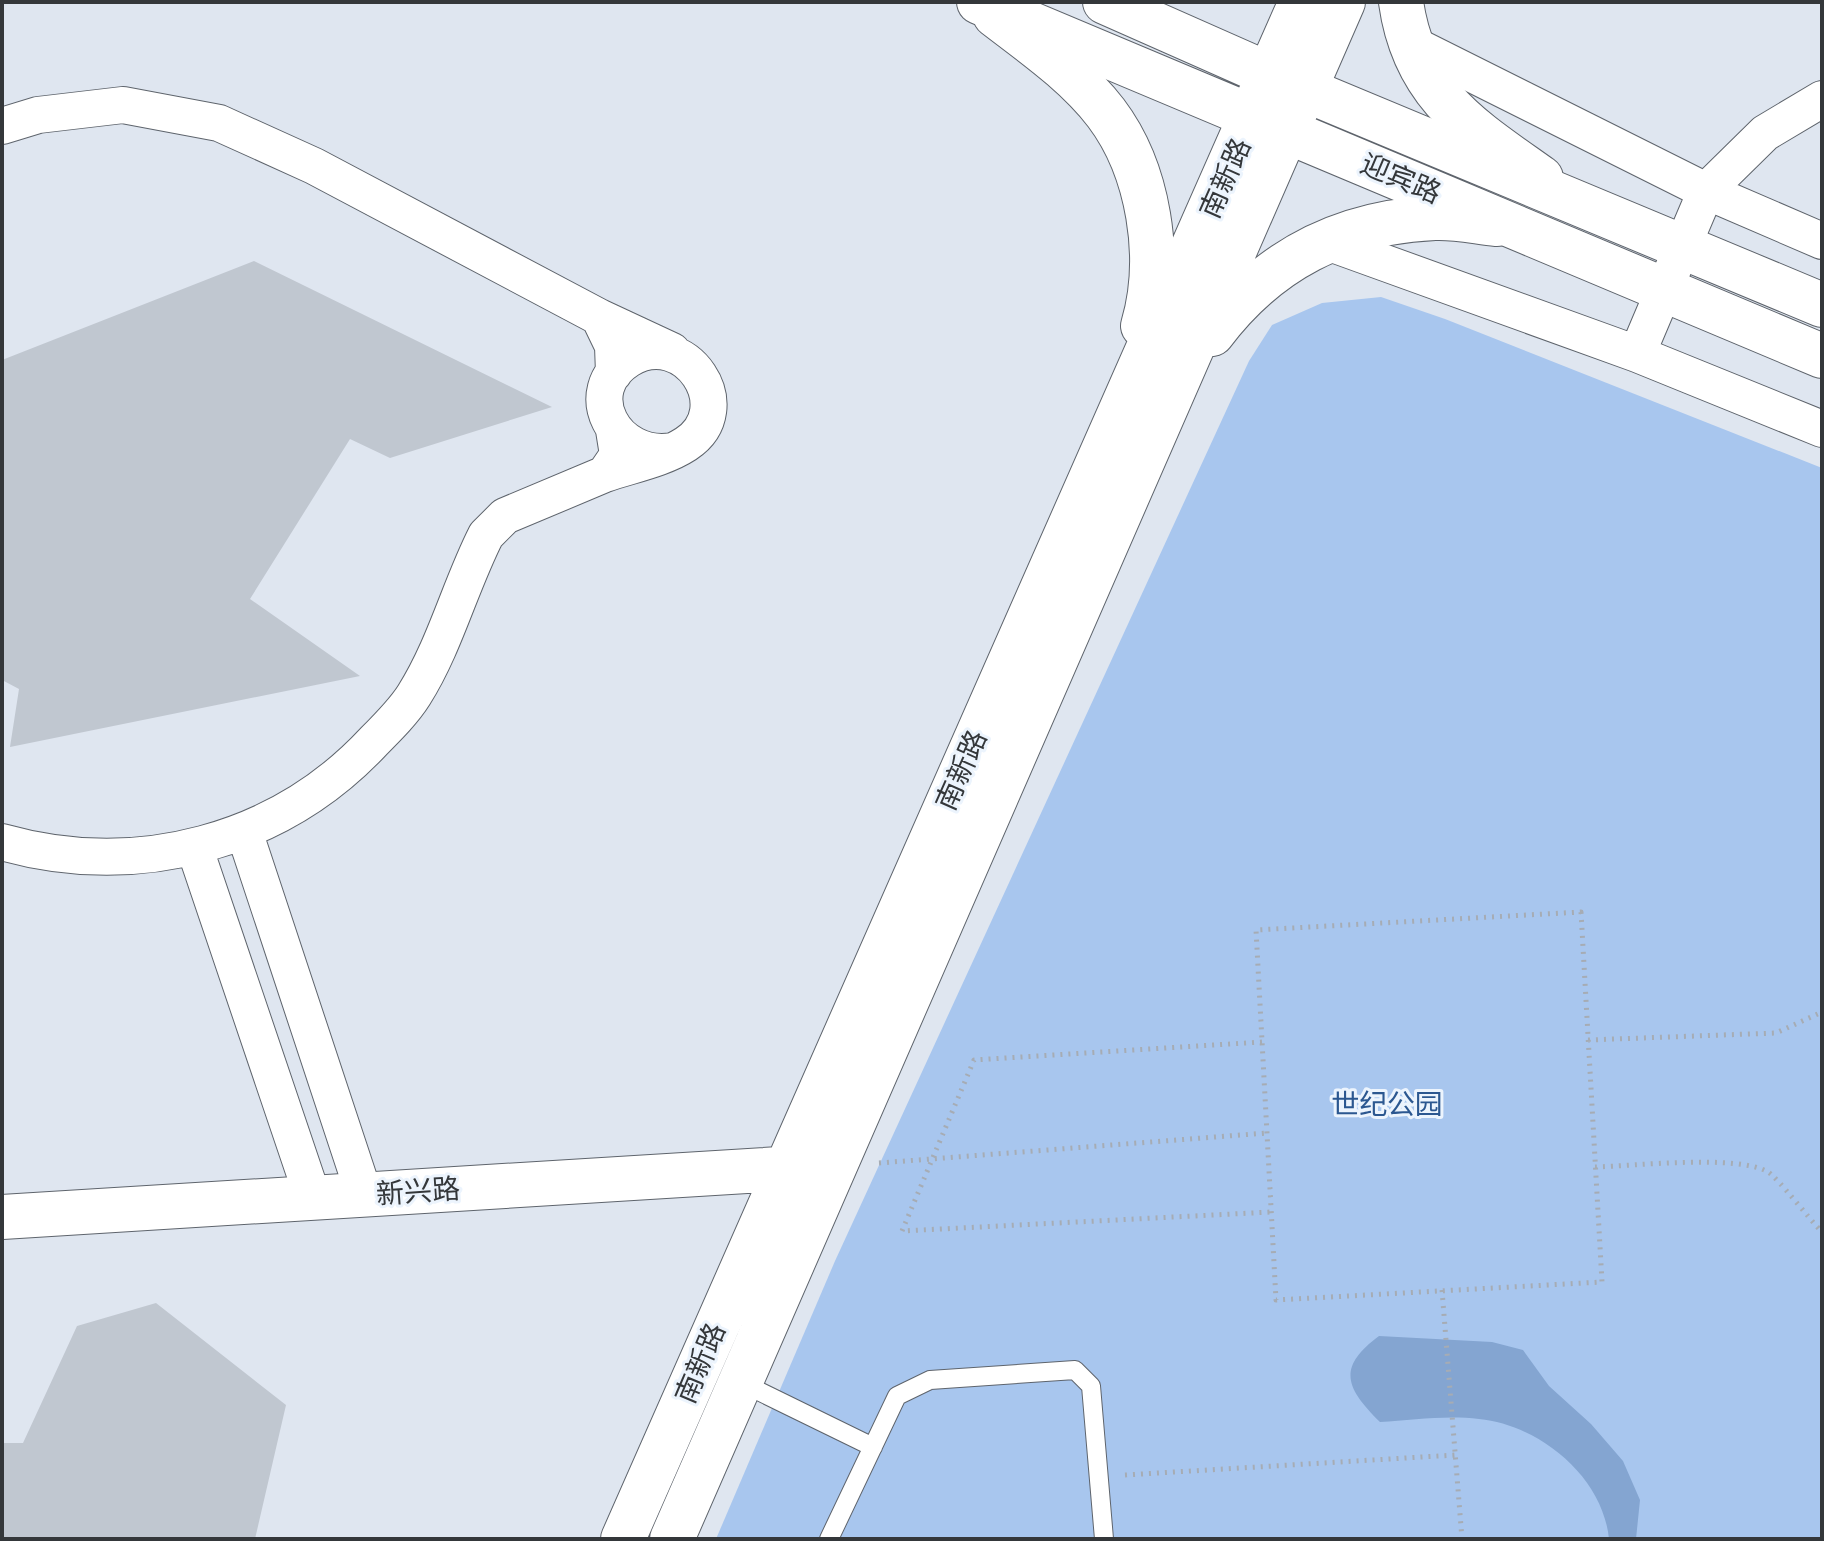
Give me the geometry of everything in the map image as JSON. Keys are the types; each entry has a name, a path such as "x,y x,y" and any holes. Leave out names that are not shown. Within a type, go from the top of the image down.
{"street":[{"name":"迎宾路","path":"980,2 1822,356"},
{"path":"980,2 1076,80 1107,115 1131,158 1148,213 1152,255 1131,435"},
{"name":"迎宾路","path":"1105,2 1287,82 1822,305"},
{"name":"南新路","path":"1287,82 1301,2"},
{"name":"南新路","path":"623,1539 785,1167 1131,435 1287,82 1343,2"},
{"path":"1406,22 1706,191 1822,241"},
{"path":"1406,22 1424,75 1462,122 1572,200"},
{"path":"1637,354 1706,191 1765,133 1822,99"},
{"path":"2,126 38,115 123,105 219,123 314,166 599,317 680,355 702,376 709,405 698,434 673,451 605,474 505,516 486,535 414,696 354,762 314,794 244,831 195,849 154,855 101,855 58,853 2,842"},
{"path":"1131,435 1239,299 1274,268 1327,242 1373,227 1436,218 1516,226"},
{"path":"1327,242 1637,354 1822,429"},
{"path":"599,317 613,346 614,373 606,400 618,455 605,474"},
{"path":"614,373 624,362 651,350 680,355"},
{"path":"614,430 625,442 640,450 657,453 673,451"},
{"name":"南新路","path":"672,1539 834,1166 1131,435"},
{"path":"244,831 364,1194"},
{"path":"195,849 313,1198"},
{"name":"新兴路","path":"2,1217 834,1166"}],"lane":[{"path":"829,1539 897,1396 930,1380 1075,1370 1091,1386 1104,1539"},
{"path":"740,1382 873,1447"}],"path":[{"path":"1581,912 1602,1282 1276,1300 1262,1042 1256,930 1581,912"},
{"path":"1588,1040 1776,1033 1822,1012"},
{"path":"1262,1042 974,1060 902,1231 1271,1212"},
{"path":"834,1166 1267,1133"},
{"path":"1595,1167 1747,1163 1771,1173 1822,1232"},
{"path":"1442,1290 1462,1539"},
{"path":"1099,1477 1455,1455"}],"green space":[{"name":"世纪公园","path":"1381,297 1445,319 1822,468 1822,1539 716,1539 835,1261 1249,361 1272,325 1322,303"}],"shaded area":[{"path":"1379,1336 1492,1342 1523,1350 1549,1386 1591,1424 1623,1461 1640,1500 1636,1539 1609,1539 1595,1495 1581,1475 1565,1458 1524,1432 1502,1423 1467,1418 1380,1422 1359,1399 1351,1378 1351,1368 1356,1358"}],"building":[{"path":"254,261 552,407 390,458 350,439 250,599 360,676 10,747 19,689 2,680 2,360"},
{"path":"156,1303 286,1405 255,1539 2,1539 2,1443 23,1443 77,1326"}]}
